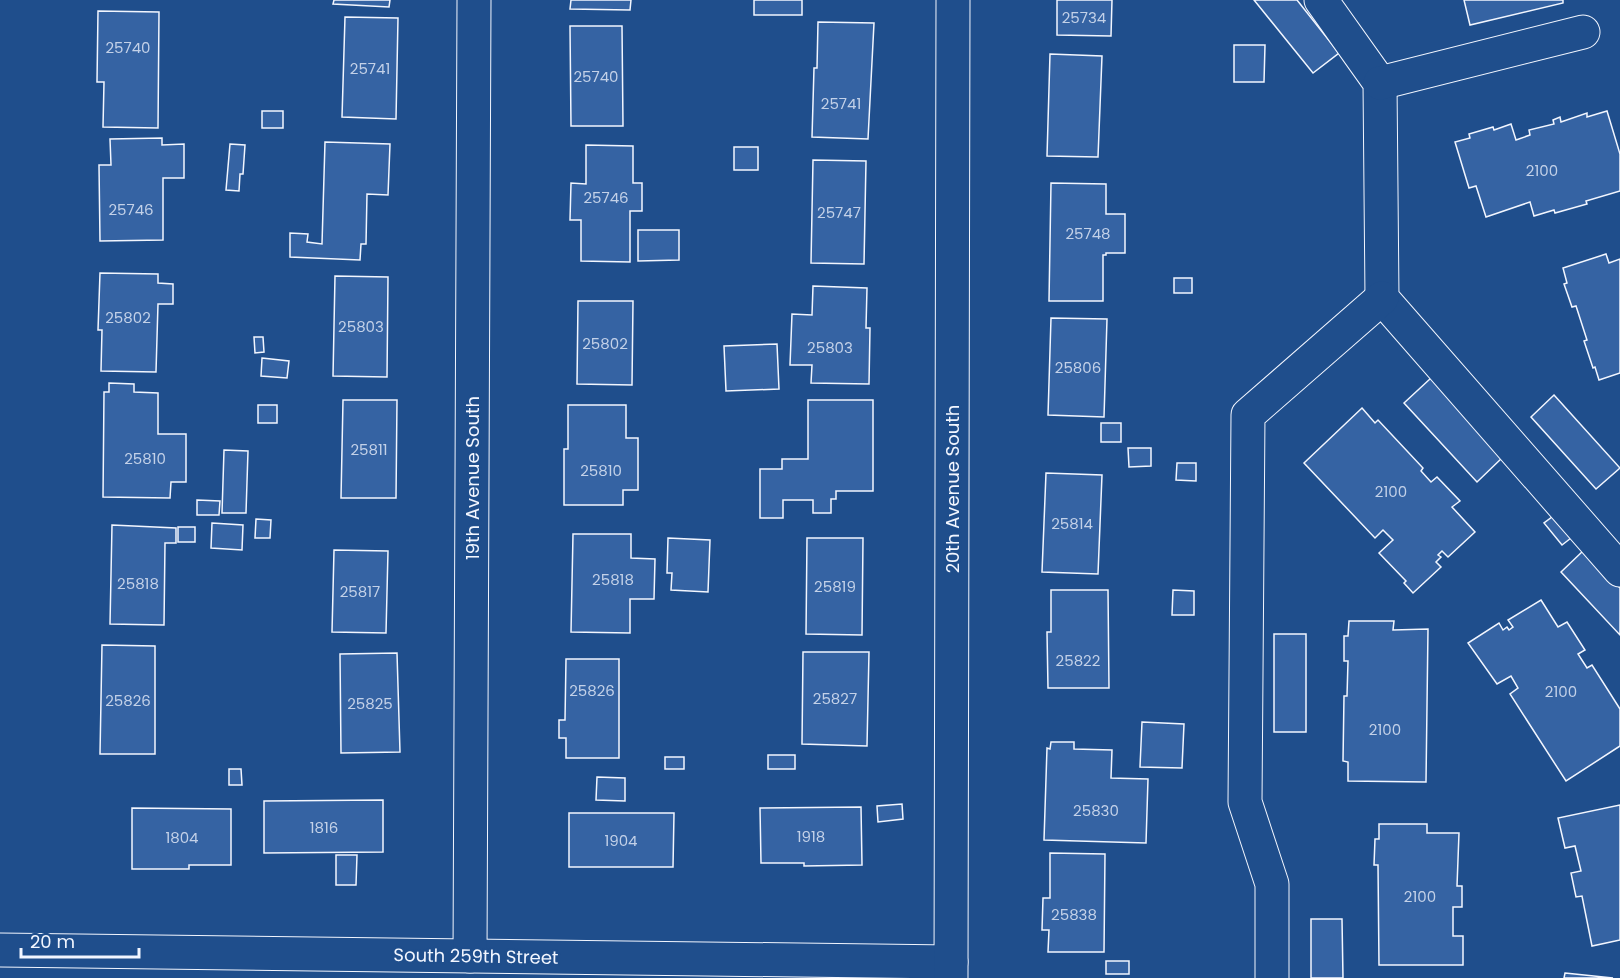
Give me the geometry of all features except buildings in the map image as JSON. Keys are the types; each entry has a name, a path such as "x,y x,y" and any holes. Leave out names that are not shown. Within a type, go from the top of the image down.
{"street":[{"name":"19th Avenue South","path":"470,956 474,0"},
{"name":"20th Avenue South","path":"951,970 953,0"},
{"path":"1321,0 1380,83 1382,297 1620,570"},
{"path":"1380,83 1583,32"},
{"path":"1272,978 1272,884 1245,802 1248,415 1382,297"},
{"name":"South 259th Street","path":"0,950 470,956 951,970"}]}
